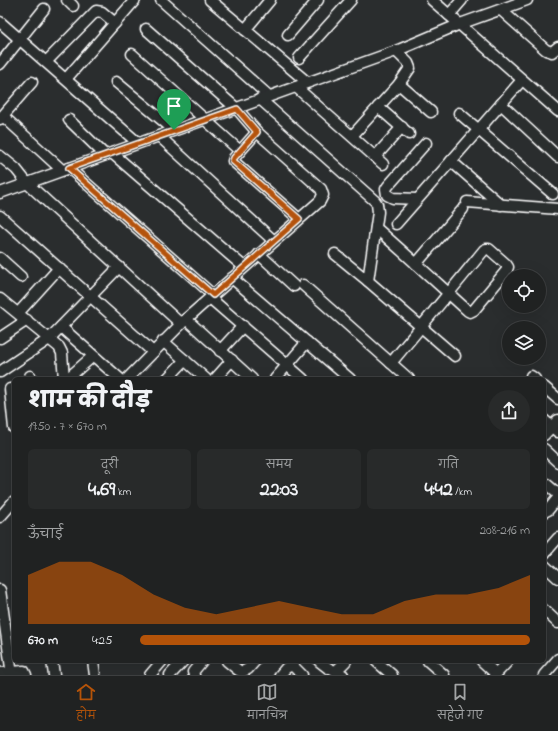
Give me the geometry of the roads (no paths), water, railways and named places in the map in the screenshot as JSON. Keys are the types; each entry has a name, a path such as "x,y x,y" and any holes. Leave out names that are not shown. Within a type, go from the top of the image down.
{"street":[{"path":"66,79 135,0"},
{"path":"161,0 375,201 378,208 368,281"},
{"path":"210,0 307,82"},
{"path":"245,30 270,0"},
{"path":"288,35 318,0"},
{"path":"299,58 352,0"},
{"path":"432,0 558,111"},
{"path":"449,15 462,0"},
{"path":"0,193 396,51 460,24 527,0"},
{"path":"0,64 44,8"},
{"path":"501,10 546,50 552,52 558,47"},
{"path":"46,62 96,11 102,12 116,23"},
{"path":"0,22 138,143"},
{"path":"129,377 163,341 211,296 323,198 323,192 321,189 257,132 237,109 146,28"},
{"path":"352,136 398,84 410,68 408,63 396,51"},
{"path":"132,54 240,151"},
{"path":"396,224 522,80"},
{"path":"32,82 2,118 66,169 302,377"},
{"path":"116,82 174,130"},
{"path":"398,84 431,112"},
{"path":"296,86 379,161 405,131 378,107"},
{"path":"501,104 558,157"},
{"path":"459,113 555,192 543,208"},
{"path":"68,120 244,267"},
{"path":"257,132 233,160 299,219"},
{"path":"158,136 274,241"},
{"path":"417,200 393,198 387,195 386,189 426,143"},
{"path":"0,156 16,169 28,183 119,267 183,322 232,360 250,377"},
{"path":"451,161 501,205"},
{"path":"416,264 465,206 501,205 558,209"},
{"path":"0,216 153,352"},
{"path":"376,228 449,294 468,311 473,312 507,270 508,265 489,249 486,249 449,294 421,328 391,363"},
{"path":"259,254 299,285 407,377"},
{"path":"335,254 455,356"},
{"path":"0,258 21,277"},
{"path":"0,372 49,339 119,267"},
{"path":"21,310 59,268"},
{"path":"232,278 348,377"},
{"path":"0,299 61,349 65,377"},
{"path":"0,338 27,320"},
{"path":"220,351 243,326"},
{"path":"61,327 118,377"},
{"path":"163,341 185,360 201,377"},
{"path":"277,377 307,342"},
{"path":"67,377 93,356"},
{"path":"169,377 185,360"},
{"path":"217,377 232,360"},
{"path":"10,389 12,408"},
{"path":"546,389 558,399"},
{"path":"546,433 553,425"},
{"path":"546,451 558,462"},
{"path":"546,484 558,494"},
{"path":"546,510 558,498"},
{"path":"0,517 12,503"},
{"path":"546,552 558,538"},
{"path":"546,567 558,578"},
{"path":"0,590 3,639 12,657 11,673"},
{"path":"546,616 558,623"},
{"path":"544,675 558,659"},
{"path":"52,663 54,675"},
{"path":"94,663 95,675"},
{"path":"150,675 160,663"},
{"path":"170,675 181,663"},
{"path":"194,675 193,672 200,663"},
{"path":"229,663 242,672 248,669 253,663"},
{"path":"322,663 328,668 340,673 345,663"},
{"path":"378,663 392,675"},
{"path":"430,663 444,675"},
{"path":"485,663 499,674 507,663"},
{"path":"280,675 290,666 294,667 302,675"},
{"path":"0,673 24,671 26,675"}]}
